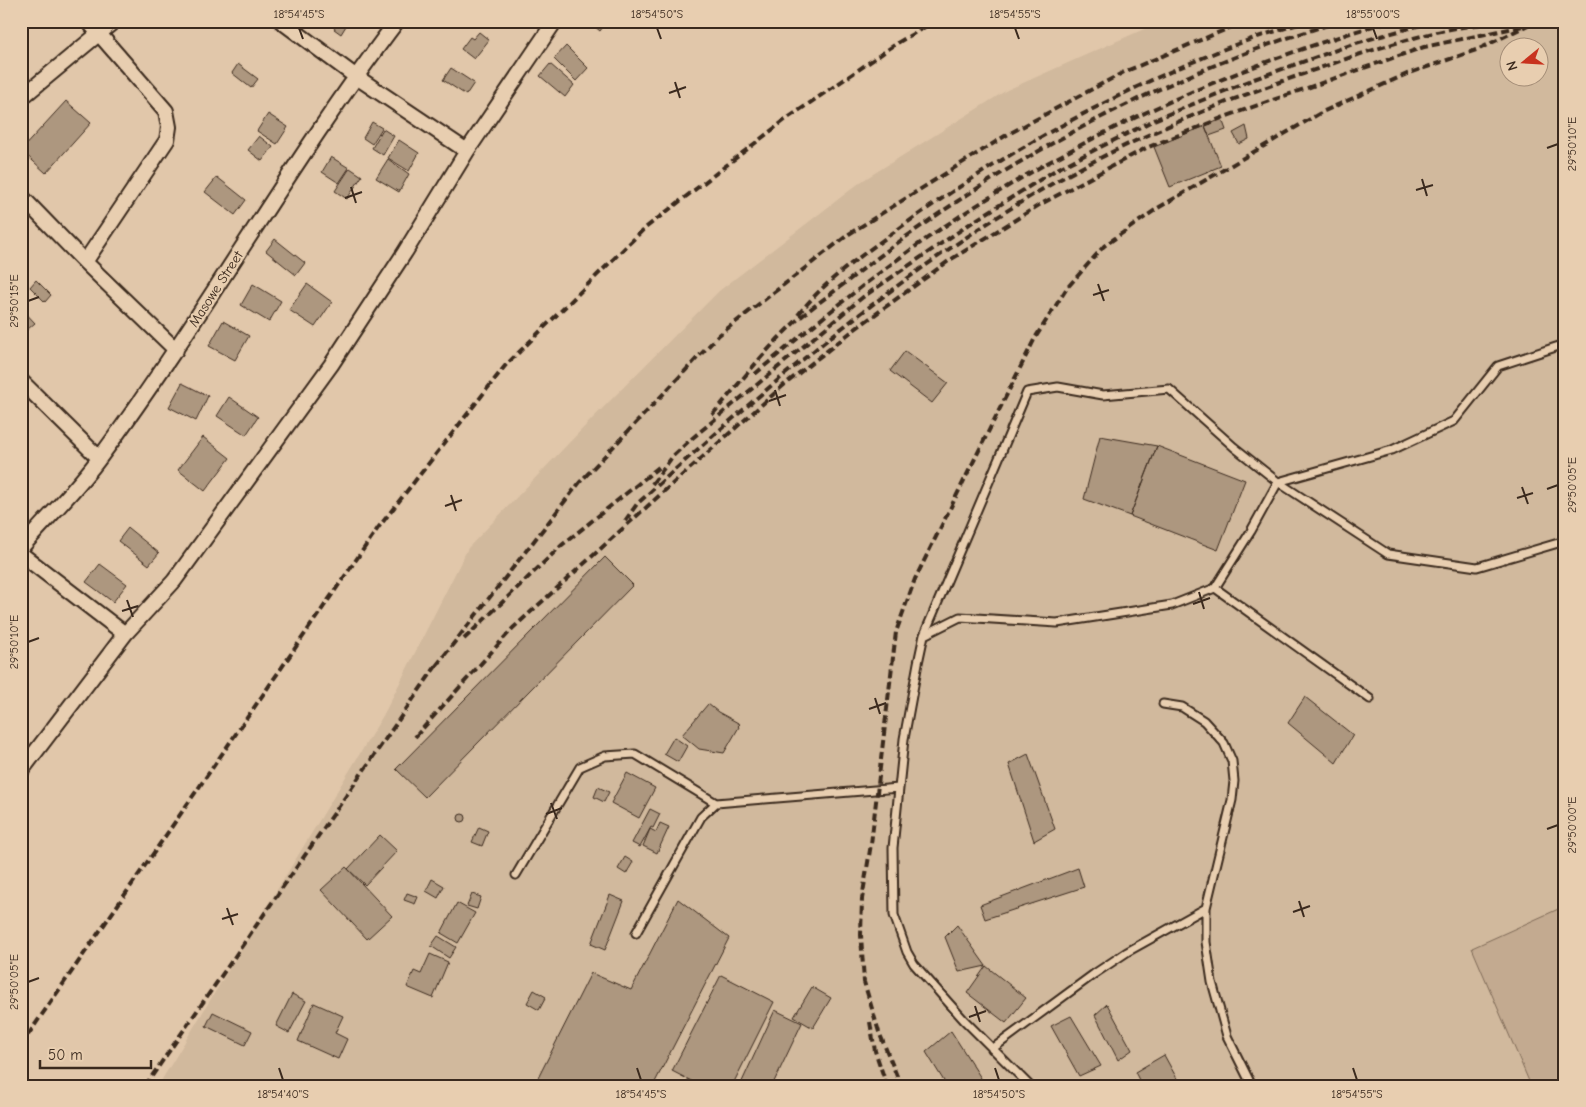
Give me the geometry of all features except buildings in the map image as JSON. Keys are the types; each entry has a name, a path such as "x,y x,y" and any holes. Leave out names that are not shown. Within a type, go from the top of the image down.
{"street":[{"path":"85,262 167,140 169,127 166,111 88,21"},
{"path":"21,98 114,21"},
{"path":"281,21 355,76 467,151"},
{"name":"Masowe Street","path":"21,548 99,458 176,350 355,76 397,21"},
{"path":"21,771 125,634 174,581 332,365 467,151 555,21"},
{"path":"21,196 85,262 176,350"},
{"path":"21,381 99,458"},
{"path":"21,554 125,634"}],"lane":[{"path":"924,635 960,616 1057,623 1172,605 1214,588 1251,531 1278,482 1392,450 1454,421 1498,366 1565,344"},
{"path":"1030,1086 992,1049 914,964 907,952 894,915 892,894 893,848 904,739 924,635 1027,392 1058,387 1103,395 1169,389 1234,447 1278,482 1388,554 1477,566 1565,541"},
{"path":"1214,588 1370,700"},
{"path":"1163,704 1182,708 1204,721 1224,743 1232,761 1234,781 1232,800 1206,908 1206,942 1212,982 1227,1036 1252,1086"},
{"path":"516,875 580,767 605,756 635,754 716,803 899,788"},
{"path":"636,933 701,817 716,803"},
{"path":"992,1049 1127,952 1206,908"}],"shaded area":[{"path":"1162,21 1565,21 1565,1086 158,1086 384,714 468,548 719,291 862,181 1007,90"},
{"path":"1565,906 1565,1086 1531,1086 1472,948"}],"railway":[{"path":"21,1045 378,528 505,366 644,229 785,120 899,42 935,21"},
{"path":"436,666 580,482 719,335 849,234 1005,136 1124,72 1246,21"},
{"path":"798,315 820,290 846,268 937,202 1012,154 1130,90 1212,54 1308,21"},
{"path":"712,415 795,322 905,238 962,198 1022,161 1083,127 1145,96 1209,68 1274,43 1341,21"},
{"path":"755,374 887,267 943,227 1051,161 1116,127 1192,92 1310,46 1390,21"},
{"path":"652,484 673,456 690,440 863,297 974,221 1057,169 1154,120 1254,79 1356,43 1435,21"},
{"path":"625,521 637,504 682,463 821,345 917,272 967,237 1051,184 1157,131 1266,87 1400,42 1450,29 1502,21"},
{"path":"415,737 513,628 661,494 784,385 851,332 950,260 1041,204 1146,148 1227,116 1424,47 1528,25 1479,49 1407,74 1322,112 1158,208 1104,246 1067,288 1035,338 915,579 896,632 871,844 862,899 861,935 864,982 879,1032 901,1086"},
{"path":"464,639 562,545 659,467"},
{"path":"145,1086 441,661"},
{"path":"870,1022 875,1051 887,1086"}]}
